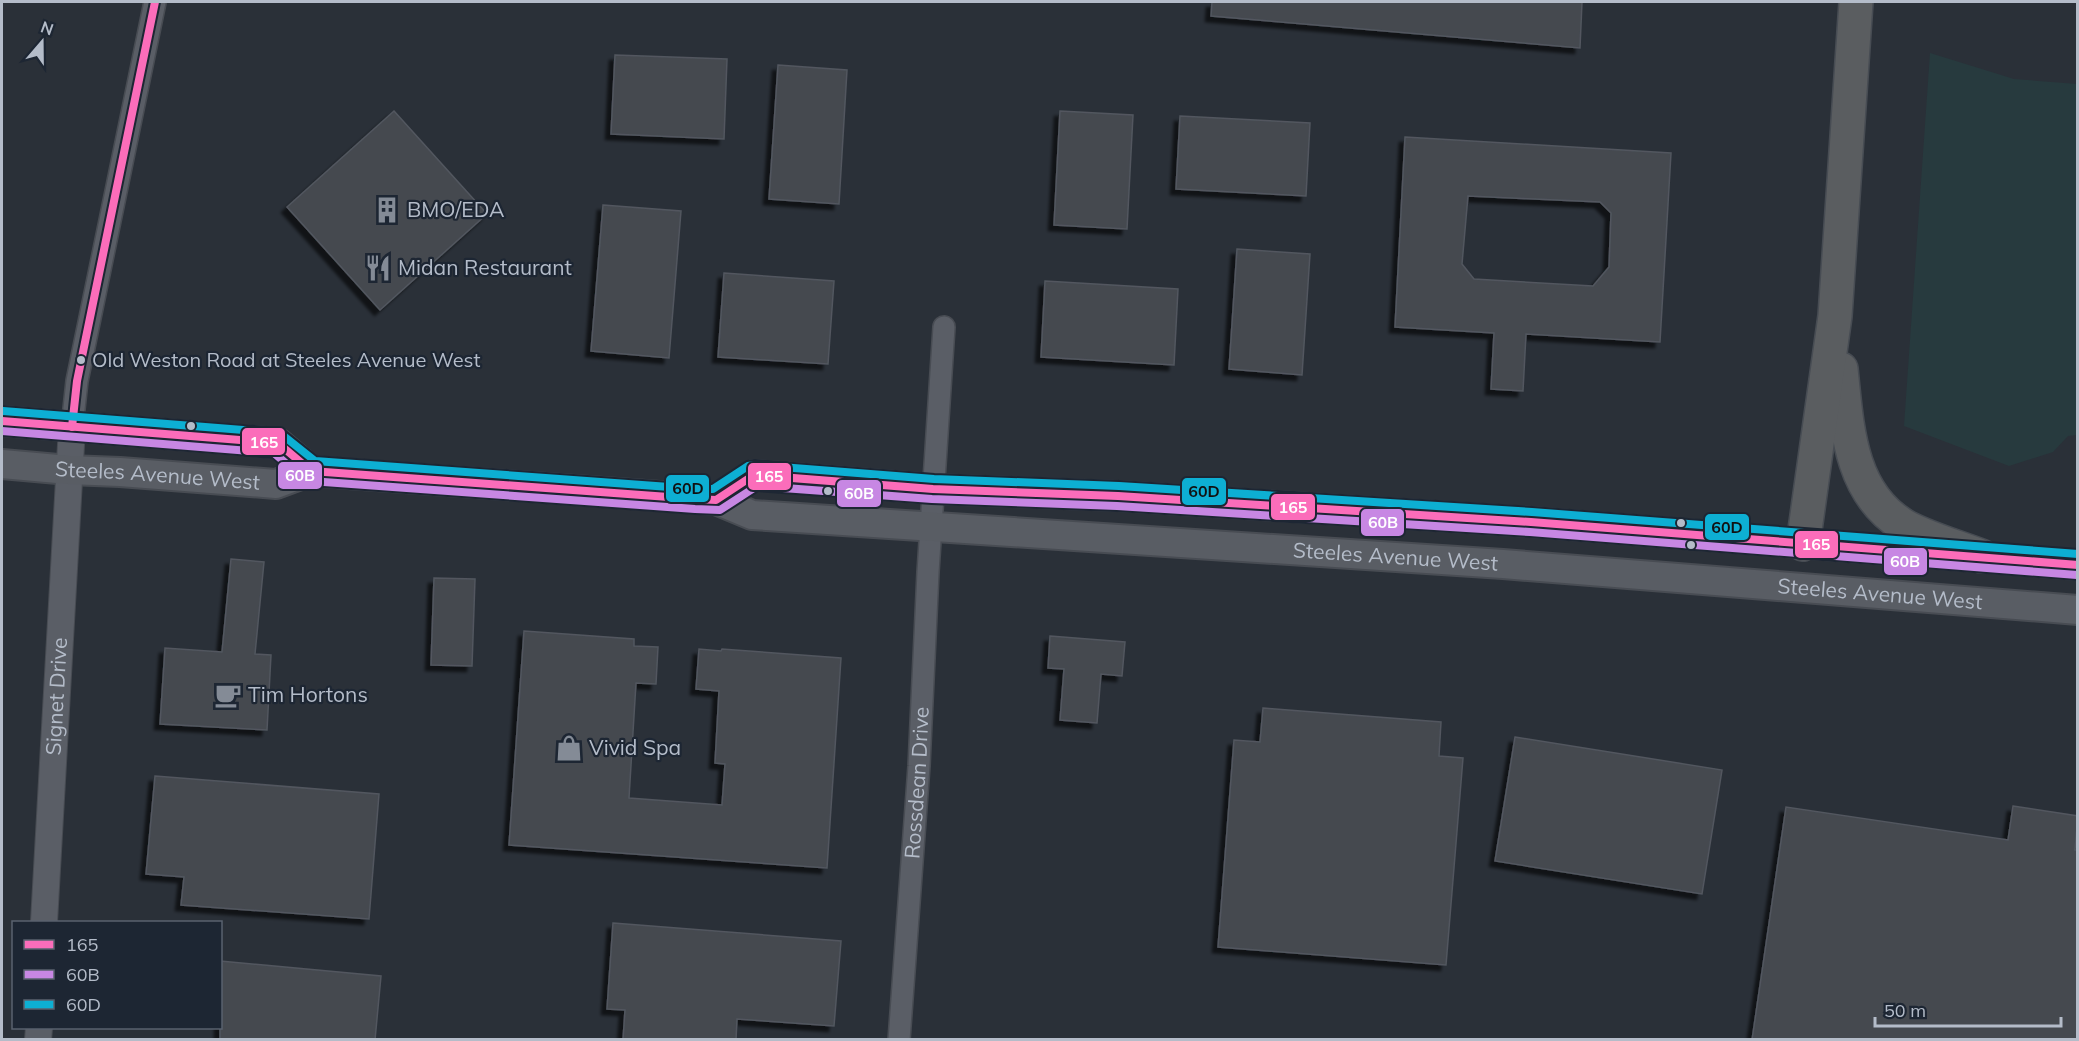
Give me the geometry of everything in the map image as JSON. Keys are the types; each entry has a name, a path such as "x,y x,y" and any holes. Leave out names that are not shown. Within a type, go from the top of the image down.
{"highway":[{"path":"1803,544 1835,316 1856,2"},
{"path":"1835,316 1847,429 1853,456 1862,480 1877,504 1904,525 1981,556"}],"main road":[{"name":"Steeles Avenue West","path":"2,421 278,443 311,471"},
{"name":"Steeles Avenue West","path":"2,464 69,471 120,472 276,484 311,471 716,500 752,515 1479,562 2078,610"},
{"name":"Steeles Avenue West","path":"716,500 754,475 933,489 1187,500 1531,522 2078,565"},
{"path":"1795,586 1803,544"}],"street":[{"path":"72,427 80,370 155,2"},
{"name":"Rossdean Drive","path":"899,1040 919,766 944,327"},
{"name":"Signet Drive","path":"44,921 72,427"}],"green space":[{"path":"1930,53 2014,79 2077,84 2077,435 2068,436 2053,452 2009,466 1904,426"}],"building":[{"path":"1212,2 1582,2 1580,48 1211,16"},
{"path":"615,55 727,59 724,139 611,134"},
{"path":"778,65 847,70 839,204 769,199"},
{"name":"BMO/EDA","path":"394,111 487,214 380,310 287,207"},
{"path":"1060,111 1133,115 1127,229 1054,225"},
{"path":"1180,116 1310,123 1306,196 1176,189"},
{"path":"1405,137 1671,153 1660,342 1526,334 1523,391 1491,389 1494,333 1395,327","holes":["1468,196 1600,202 1611,213 1609,267 1593,286 1474,279 1462,264"]},
{"path":"603,205 681,211 669,358 591,351"},
{"path":"1237,249 1310,254 1302,375 1229,369"},
{"path":"724,273 834,281 828,364 718,357"},
{"path":"1045,281 1178,289 1174,365 1041,357"},
{"path":"231,559 264,562 255,654 271,655 267,730 160,724 165,648 222,652"},
{"path":"434,578 475,579 472,666 431,665"},
{"path":"524,631 634,639 634,646 658,647 656,684 636,683 629,798 722,805 725,764 715,763 719,691 696,689 699,649 841,658 827,868 509,845"},
{"path":"1050,636 1125,642 1122,676 1101,674 1097,723 1060,720 1064,669 1048,668"},
{"path":"1263,708 1441,722 1439,756 1463,758 1446,965 1218,947 1234,740 1260,742"},
{"path":"1515,737 1722,770 1702,894 1495,861"},
{"path":"155,776 379,794 369,919 181,905 184,877 146,874"},
{"path":"2013,806 2078,816 2075,850 2078,850 2078,1040 1752,1040 1786,807 2008,840"},
{"path":"613,923 841,941 834,1026 737,1019 736,1040 623,1040 625,1010 607,1009"},
{"path":"222,961 381,976 375,1040 220,1040"}],"transit line":[{"name":"165","path":"72,427 77,381 155,2"},
{"name":"60D","path":"3,411 280,433 315,461 697,489 713,489 748,466 755,465 934,479 1119,486 1532,512 2078,554"},
{"name":"165","path":"2,421 278,443 311,471 696,499 716,500 754,475 933,489 1118,496 1531,522 2078,565"},
{"name":"60B","path":"2,431 274,453 304,479 310,481 695,509 720,510 757,486 932,499 1117,506 1530,532 2077,575"}],"place":[{"name":"BMO/EDA","path":"387,210"},
{"name":"Midan Restaurant","path":"378,268"},
{"name":"Old Weston Road at Steeles Avenue West","path":"81,360"},
{"name":"Tim Hortons","path":"228,695"},
{"name":"Vivid Spa","path":"569,748"}]}
